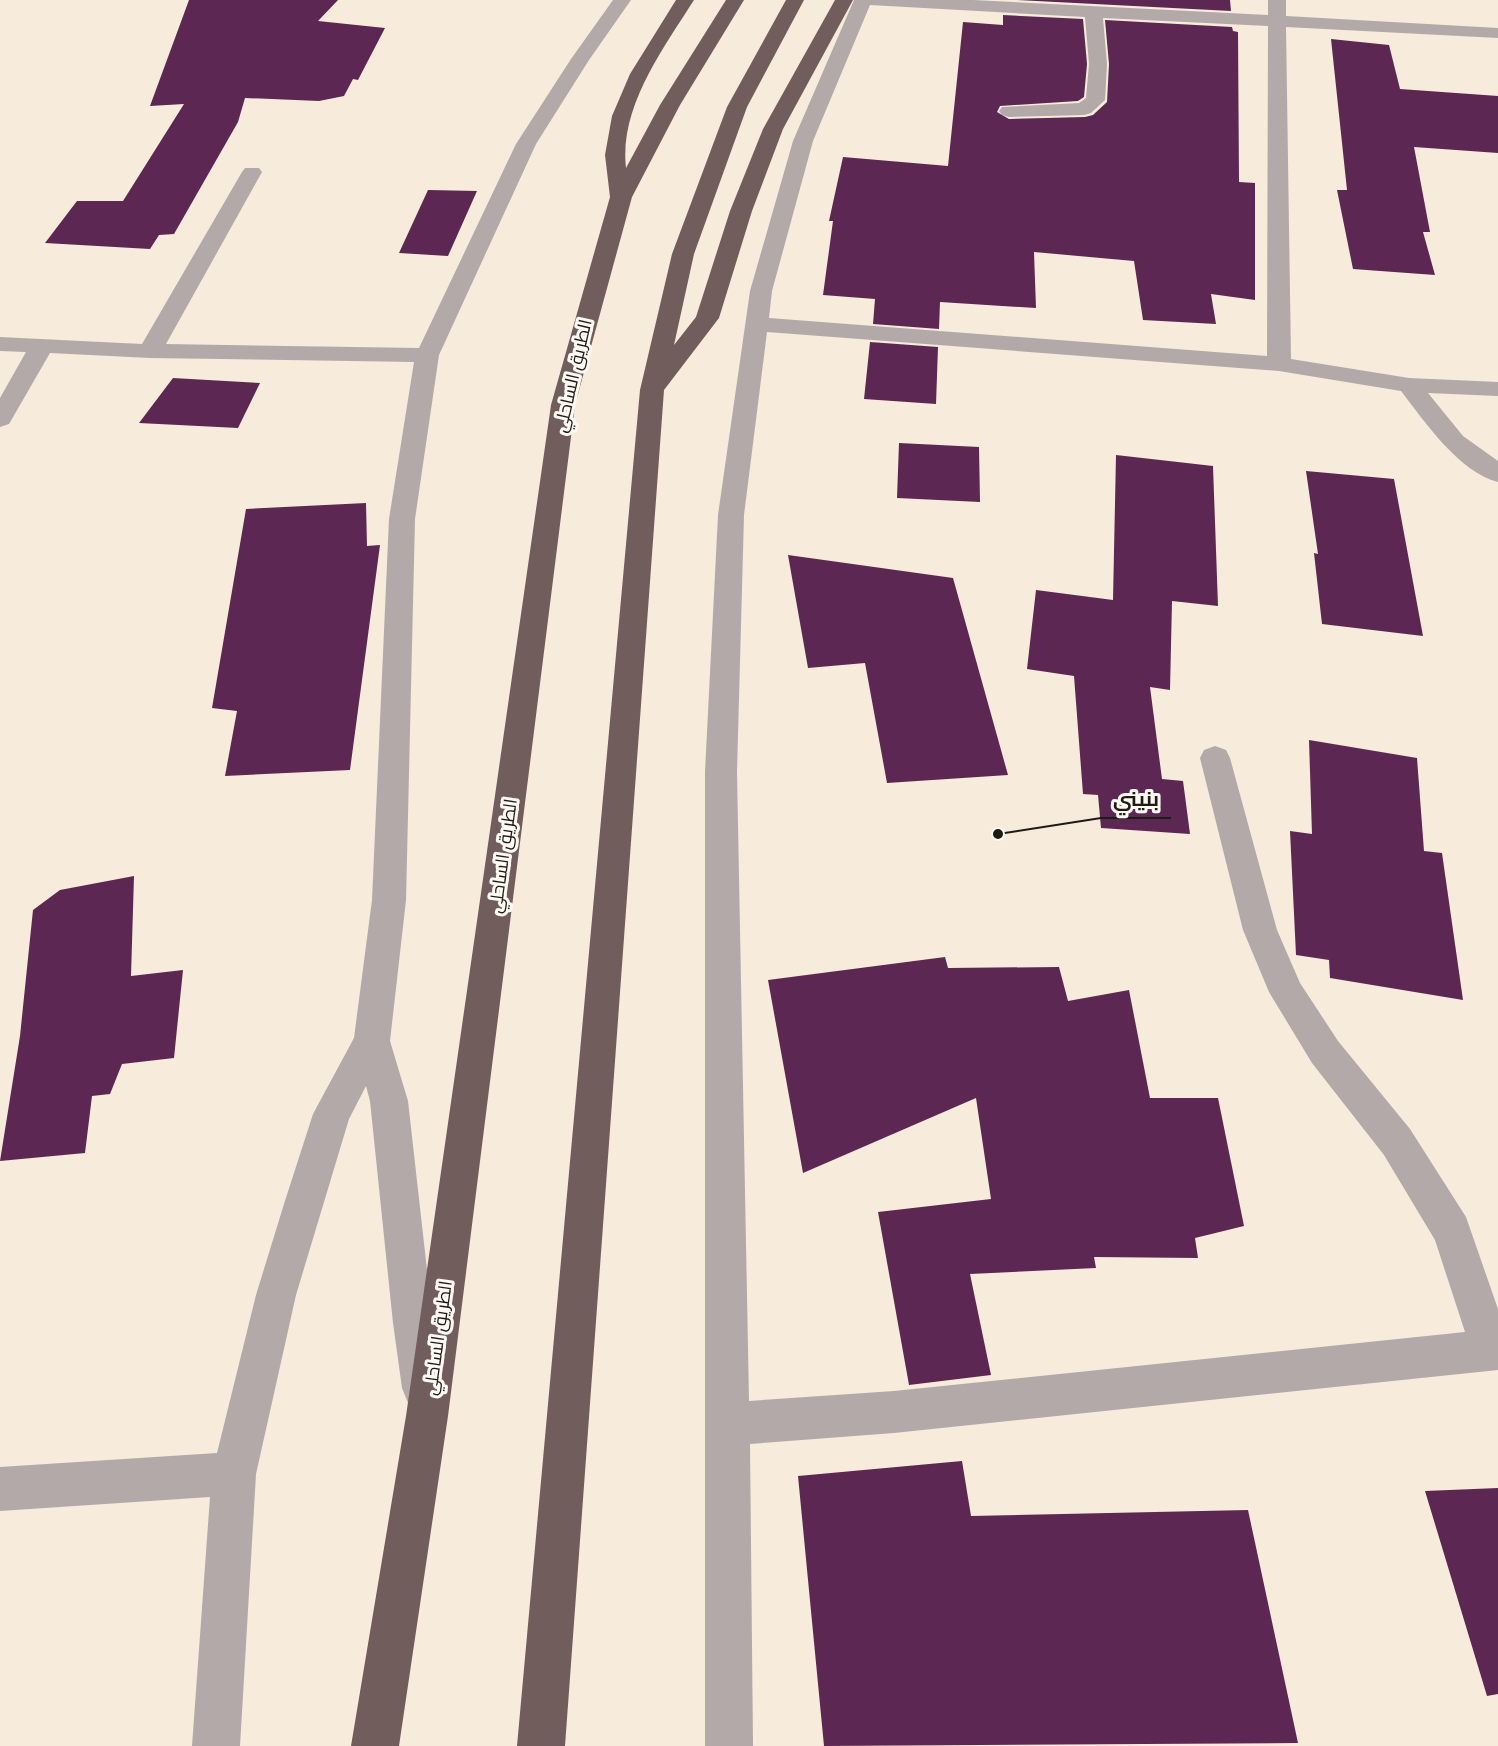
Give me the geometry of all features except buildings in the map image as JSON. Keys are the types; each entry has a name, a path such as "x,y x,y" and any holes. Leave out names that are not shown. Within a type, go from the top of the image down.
{"highway":[{"path":"621,197 615,154 621,120 646,62 686,0"},
{"name":"الطريق الساحلي","path":"375,1746 427,1416 563,405 621,197 670,105 735,0"},
{"path":"541,1746 652,390 683,254 733,118 768,46 795,0"},
{"path":"652,390 707,318 741,211 773,129 844,0"}],"street":[{"path":"216,1746 234,1474 276,1295 303,1204 332,1114 372,1041 389,900 402,519 427,355 526,144 580,59 622,0"},
{"path":"729,1746 721,772 731,515 761,291 802,141 863,0"},
{"path":"873,0 1094,12 1277,10 1498,33"},
{"path":"1277,10 1279,364"},
{"path":"1009,111 1084,109 1095,100 1098,64 1094,12"},
{"path":"150,351 252,172"},
{"path":"758,324 1279,364 1409,385 1498,389"},
{"path":"0,344 150,351 427,355"},
{"path":"0,419 42,346"},
{"path":"1409,385 1454,442 1498,474"},
{"path":"728,1424 894,1412 1495,1349 1452,1231 1397,1142 1325,1052 1287,992 1260,930 1215,758"},
{"path":"372,1041 389,1101 412,1323 427,1416"},
{"path":"0,1489 234,1474"}],"place":[{"name":"بنيني","path":"998,834"}]}
